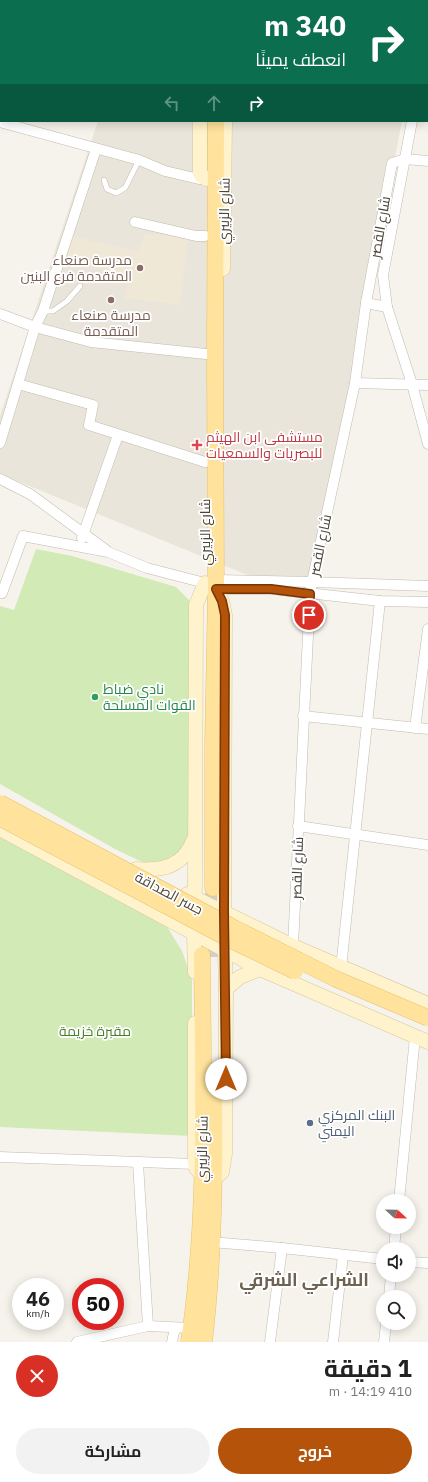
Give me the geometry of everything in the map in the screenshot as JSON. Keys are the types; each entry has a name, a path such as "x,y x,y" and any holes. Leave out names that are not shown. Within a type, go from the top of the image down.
{"main road":[{"name":"شارع الزبيري","path":"200,122 200,174 206,179"},
{"name":"شارع الزبيري","path":"206,122 206,462 212,584"},
{"name":"شارع الزبيري","path":"216,122 216,541"},
{"name":"شارع الزبيري","path":"203,891 212,584 216,541 222,506 221,356 225,122"},
{"path":"203,891 194,934 204,1173 222,1172 225,1154 226,988 213,954 195,835 196,604 212,584 222,601 225,615 224,912 213,954"},
{"path":"0,795 136,869 203,891 224,912 293,946 341,968 428,1004"},
{"name":"جسر الصداقة","path":"0,804 234,928 336,979 428,1018"},
{"name":"جسر الصداقة","path":"0,818 238,943 332,989 428,1028"},
{"path":"0,829 194,934 213,954 260,969 422,1040"},
{"path":"136,869 152,870 165,868 175,863 185,856 195,835"},
{"path":"194,934 224,912"},
{"name":"شارع الزبيري","path":"190,1335 195,1303 204,1173 213,954"},
{"path":"226,988 240,976 260,969"},
{"name":"شارع الزبيري","path":"204,1173 211,1242 209,1301 204,1342"}],"street":[{"path":"0,122 139,160 165,171 199,179 206,179"},
{"name":"شارع القصر","path":"412,122 383,275 387,307 412,384 428,444"},
{"path":"0,443 35,327 43,311 96,149"},
{"path":"405,159 428,161"},
{"name":"شارع القصر","path":"293,946 310,594 355,382 366,303 392,163 405,159"},
{"path":"136,222 196,236 205,236"},
{"path":"366,303 387,307"},
{"path":"0,314 35,327 91,342 206,354"},
{"path":"355,382 428,385"},
{"path":"18,384 93,405 89,425 206,462"},
{"path":"80,546 83,533 118,435"},
{"path":"0,479 30,494 108,552"},
{"path":"0,593 2,593 23,536 108,552 147,568 212,584 380,601 428,602"},
{"path":"212,584 312,582 428,586"},
{"path":"341,968 380,601"},
{"path":"414,728 428,629"},
{"path":"303,716 428,729"},
{"path":"298,826 428,845"},
{"path":"400,1194 422,1040"},
{"path":"0,1157 138,1163 204,1173"},
{"path":"138,1163 138,1192 148,1326"},
{"path":"211,1242 376,1258"},
{"path":"270,1342 282,1248"},
{"path":"333,1342 343,1255"},
{"path":"416,1262 428,1263"},
{"path":"77,1342 148,1326 175,1328 190,1335"},
{"path":"172,1342 175,1328"},
{"path":"384,1342 385,1330"}],"lane":[{"path":"104,180 107,189 116,193 125,188 139,160"},
{"path":"43,311 53,311 58,308 67,301 80,286"}],"shaded area":[{"path":"98,122 402,122 309,600 0,474 0,416"},
{"name":"مدرسة صنعاء المتقدمة فرع البنين","path":"146,234 188,237 180,305 125,298 129,277 63,258 70,236 137,251"}],"green space":[{"name":"نادي ضباط القوات المسلحة","path":"36,549 72,556 176,587 191,602 190,812 188,845 179,857 155,866 138,860 115,849 0,784 0,606 14,610"},
{"name":"مقبرة خزيمة","path":"0,833 166,925 182,951 192,980 192,1136 0,1127"}],"tunnel":[{"path":"212,957 213,888"}],"place":[{"name":"مدرسة صنعاء المتقدمة فرع البنين","path":"140,268"},
{"name":"مدرسة صنعاء المتقدمة","path":"111,300"},
{"name":"مستشفى ابن الهيثم للبصريات والسمعيات","path":"197,445"},
{"name":"نادي ضباط القوات المسلحة","path":"95,697"},
{"name":"البنك المركزي اليمني","path":"310,1123"}],"district":[{"name":"الشراعي الشرقي","path":"304,1279"}],"route":[{"path":"226,1079 224,912 225,615 222,601 216,589 271,589 310,594 309,615"}]}
